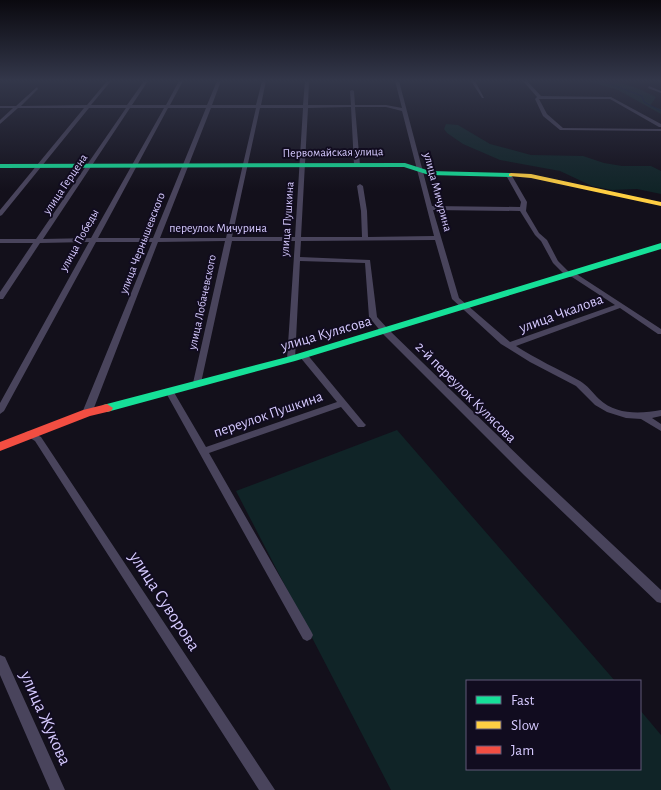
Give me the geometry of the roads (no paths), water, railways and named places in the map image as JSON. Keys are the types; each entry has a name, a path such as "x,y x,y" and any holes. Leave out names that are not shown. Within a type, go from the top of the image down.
{"street":[{"path":"0,214 79,118"},
{"name":"улица Герцена","path":"0,297 121,118"},
{"name":"улица Победы","path":"0,411 160,118"},
{"name":"улица Чернышевского","path":"87,413 204,118"},
{"name":"улица Лобачевского","path":"197,383 255,118"},
{"name":"улица Пушкина","path":"297,357 296,259 305,118"},
{"path":"354,118 357,165"},
{"name":"улица Мичурина","path":"405,118 437,238 456,299 463,307"},
{"path":"548,118 562,129 661,128"},
{"path":"644,118 661,128"},
{"name":"Первомайская улица","path":"0,166 405,165 429,172 510,177 531,176 661,204"},
{"name":"улица Чкалова","path":"510,177 524,202 523,209 537,234 544,240 555,262 571,275 661,332"},
{"path":"360,186 364,211 365,239"},
{"path":"429,208 523,209"},
{"name":"переулок Мичурина","path":"0,241 437,238"},
{"name":"улица Кулясова","path":"0,445 87,413 297,357 661,246"},
{"name":"2-й переулок Кулясова","path":"296,259 368,261 373,317 385,331 528,472 661,598"},
{"name":"улица Чкалова","path":"510,346 620,306"},
{"path":"463,307 510,346 578,384 598,403 610,410 626,415 643,416 661,413"},
{"path":"297,357 361,425"},
{"path":"170,391 307,635"},
{"name":"переулок Пушкина","path":"204,451 342,403"},
{"path":"643,416 661,428"},
{"name":"улица Суворова","path":"29,434 38,440 268,790"},
{"name":"улица Жукова","path":"0,661 58,790"}]}
